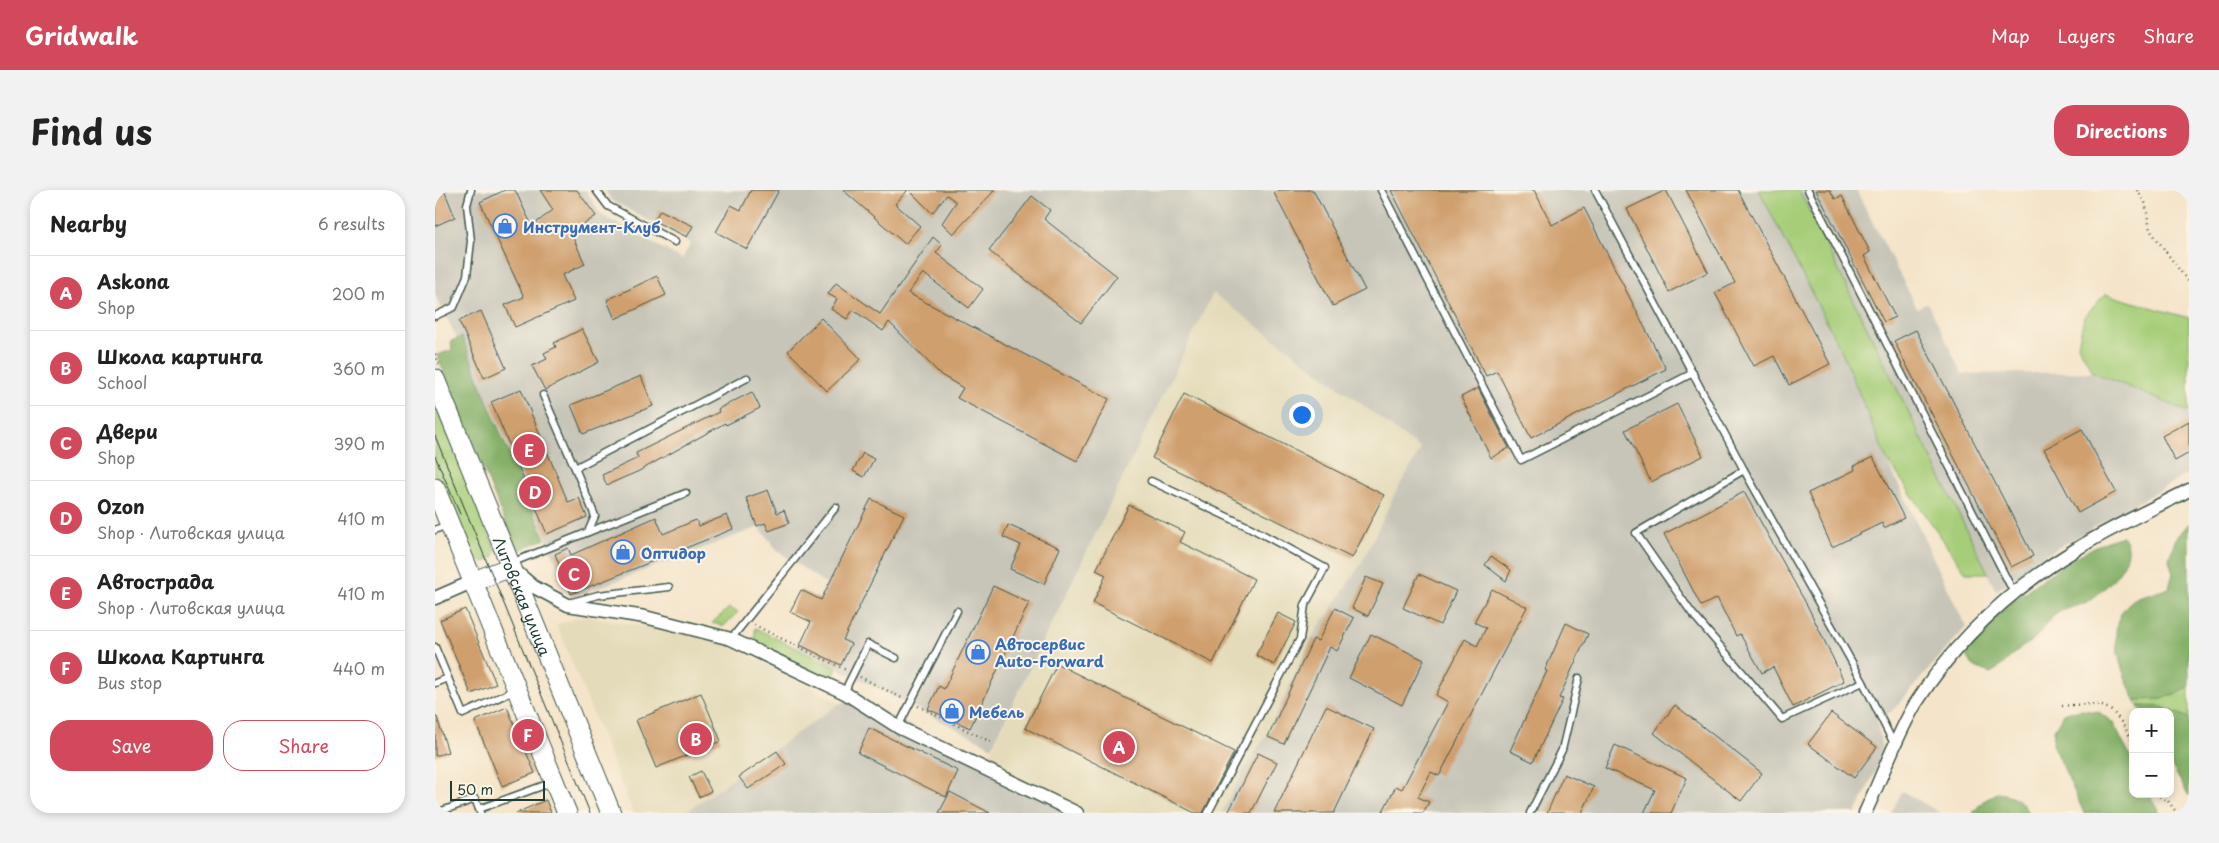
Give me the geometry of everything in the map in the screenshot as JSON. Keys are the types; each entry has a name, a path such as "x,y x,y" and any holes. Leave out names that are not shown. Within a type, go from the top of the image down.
{"main road":[{"name":"Литовская улица","path":"435,379 611,813"},
{"path":"435,488 443,527 474,581 567,813"},
{"path":"474,581 510,565"}],"street":[{"path":"1865,813 1915,705 1946,660 1979,622 2014,592 2075,550 2189,490"},
{"path":"510,565 534,587 568,605 645,617 731,638 845,693 898,728 1077,813"},
{"path":"435,598 474,581"}],"lane":[{"path":"435,316 454,307 467,276 471,241 467,205 471,190"},
{"path":"596,190 608,206 675,242"},
{"path":"1381,190 1521,460 1693,373"},
{"path":"1595,190 1744,470 1863,682 1895,747"},
{"path":"1809,190 2014,592"},
{"path":"575,468 747,378"},
{"path":"543,395 595,516 589,532"},
{"path":"1744,470 1636,533 1691,612 1783,720 1863,682"},
{"path":"1151,480 1249,527 1325,568 1305,605 1300,638 1208,813"},
{"path":"510,565 686,493"},
{"path":"731,638 836,507"},
{"path":"568,605 598,595 669,587"},
{"path":"898,728 957,611"},
{"path":"845,693 868,644 896,658"},
{"path":"435,647 463,714 516,689"},
{"path":"435,683 448,678"},
{"path":"1530,813 1562,750 1579,678"},
{"path":"435,813 475,799 480,811 554,782"}],"path":[{"path":"2137,190 2145,202 2150,230 2189,283"},
{"path":"2062,706 2085,704 2105,707 2117,714 2129,735"},
{"path":"2162,798 2168,801 2177,813"}],"shaded area":[{"path":"435,190 586,190 601,215 682,259 691,243 611,200 605,190 1759,190 1842,352 1886,458 1966,627 1892,711 1877,721 1883,755 1856,813 1221,813 1251,757 1265,738 1311,639 1361,564 1395,493 1421,449 1213,293 992,747 797,647 826,584 778,551 759,527 571,598 490,404 435,295"},
{"path":"1799,190 1856,190 1917,308 1928,303 1962,374 2093,372 2189,412 2189,473 2047,554 1996,591"},
{"path":"1213,293 1421,449 1395,493 1361,564 1311,639 1265,738 1251,757 1221,813 1085,813 985,764"},
{"path":"583,616 701,636 730,645 840,703 684,813 633,813 557,625"},
{"path":"855,698 1085,813 684,813 840,703"},
{"path":"1902,791 1941,813 1891,813"}],"green space":[{"path":"1759,190 1799,190 1988,573 1966,573 1886,458 1842,352"},
{"path":"2105,294 2189,318 2189,412 2093,372 2078,345 2084,317"},
{"path":"462,337 545,539 517,551 437,355 452,350 451,341"},
{"path":"435,403 496,552 493,557 484,562 472,556 435,473"},
{"path":"2189,523 2189,688 2162,699 2135,700 2124,675 2117,647 2116,633 2118,620 2125,608 2136,598 2169,588 2173,573 2169,559 2175,540"},
{"path":"2123,536 2128,544 2128,554 2124,563 2119,573 2094,597 2087,602 2055,615 2032,641 2019,649 1995,671 1990,673 1978,668 1969,661 1966,654 1975,639 2008,605 2068,562 2107,541"},
{"path":"729,608 738,612 724,626 712,623"},
{"path":"755,628 837,668 831,681 755,643"},
{"path":"2189,688 2189,718 2174,712 2174,708 2138,706 2135,700 2162,699"},
{"path":"2138,706 2164,708 2139,708"},
{"path":"2083,710 2099,712 2113,723 2129,754 2129,798 2151,798 2160,813 2084,813 2053,744 2054,730 2064,713"},
{"path":"2174,712 2189,718 2189,796 2174,770"},
{"path":"1997,793 2015,798 2028,813 1973,813 1982,802"}],"building":[{"path":"435,190 444,190 455,217 435,226"},
{"path":"505,190 515,190 532,226 553,210 540,190 577,190 596,216 571,233 585,264 562,275 574,301 515,327 505,305 524,297 480,202"},
{"path":"751,190 779,190 747,249 716,232 731,205 741,210"},
{"path":"843,190 908,190 895,204 920,226 905,244"},
{"path":"909,190 995,190 953,234 942,223 956,202 947,195 932,213"},
{"path":"1280,190 1313,190 1365,290 1333,306 1274,193"},
{"path":"1391,190 1534,190 1552,225 1584,208 1666,369 1531,438 1497,371 1486,376"},
{"path":"1666,190 1708,272 1669,292 1627,209"},
{"path":"1686,190 1738,190 1830,364 1789,385 1774,356 1754,366 1715,293 1735,283"},
{"path":"1816,190 1830,190 1835,199 1842,196 1870,252 1864,256 1895,317 1884,322"},
{"path":"1032,196 1050,210 1044,219 1117,276 1081,323 989,251"},
{"path":"660,210 693,226 687,237 654,221"},
{"path":"933,237 942,245 936,253 983,289 969,308 923,273 908,293 1109,399 1077,461 957,398 963,388 941,375 889,322 883,331 853,310 847,319 831,309 837,299 828,294 836,283 880,314"},
{"path":"657,276 666,295 615,319 607,300"},
{"path":"481,311 506,368 484,378 459,321"},
{"path":"821,318 861,359 827,391 788,351"},
{"path":"582,329 599,362 545,390 532,366 547,359 544,353 556,347 554,343"},
{"path":"1916,330 2033,556 2011,567 1894,341"},
{"path":"641,376 653,406 583,434 571,405"},
{"path":"1478,388 1509,448 1491,458 1461,397"},
{"path":"521,389 568,502 579,498 587,517 547,534 491,402"},
{"path":"752,392 760,408 726,425 725,423 639,471 607,485 602,475 638,458 636,453 719,412 718,409"},
{"path":"1184,394 1384,495 1352,558 1152,458"},
{"path":"1677,404 1703,456 1651,482 1625,430"},
{"path":"2189,421 2189,453 2175,461 2162,436"},
{"path":"2082,429 2116,492 2078,513 2044,449"},
{"path":"863,453 874,459 864,477 853,471"},
{"path":"1873,457 1904,518 1884,528 1882,523 1832,547 1808,493 1855,470 1854,466"},
{"path":"768,490 777,513 784,510 789,523 769,531 765,523 757,526 746,498"},
{"path":"1744,492 1808,607 1844,681 1793,707 1773,667 1762,673 1740,634 1736,636 1717,598 1701,606 1664,534"},
{"path":"871,499 904,515 843,640 851,644 841,665 800,645 811,622 790,612 801,590 821,600"},
{"path":"1129,505 1185,532 1180,542 1254,579 1213,663 1093,603 1106,575 1096,570"},
{"path":"727,515 733,529 571,594 555,554 568,548 571,555 656,517 663,534 696,520 699,526"},
{"path":"1008,525 1060,548 1044,584 1010,569 1021,545 1003,537"},
{"path":"1491,556 1511,570 1506,581 1485,565"},
{"path":"1419,574 1456,591 1440,625 1403,608"},
{"path":"1366,577 1383,584 1368,616 1352,608"},
{"path":"993,586 1029,603 970,728 928,709 939,686 944,689"},
{"path":"1492,589 1527,607 1439,776 1431,772 1418,797 1429,802 1423,813 1382,813 1396,786 1402,789 1448,702 1436,695 1465,639 1477,646 1486,628 1474,622"},
{"path":"1335,608 1354,618 1337,651 1330,647 1284,744 1268,737 1313,639 1318,641"},
{"path":"465,609 496,684 471,694 440,620"},
{"path":"1278,613 1296,622 1274,665 1256,655"},
{"path":"1566,623 1588,634 1559,698 1563,699 1533,762 1510,751 1547,671 1545,670"},
{"path":"1371,634 1424,660 1402,705 1349,678"},
{"path":"1057,664 1234,752 1203,813 1195,813 1025,728"},
{"path":"701,693 721,741 656,768 636,720"},
{"path":"1675,705 1762,773 1741,801 1654,733"},
{"path":"1326,706 1374,729 1334,813 1274,813"},
{"path":"507,707 535,773 502,786 475,721"},
{"path":"1831,713 1877,747 1854,778 1808,744"},
{"path":"435,717 437,717 448,752 435,756"},
{"path":"869,728 958,771 946,797 858,753"},
{"path":"1615,745 1687,778 1671,813 1644,813 1655,790 1605,768"},
{"path":"777,751 786,764 748,789 739,777"},
{"path":"1258,753 1277,762 1251,813 1228,813"},
{"path":"701,771 711,791 699,797 689,777"},
{"path":"1564,774 1594,787 1582,813 1547,813"},
{"path":"950,792 990,813 939,813"},
{"path":"546,800 551,813 516,813"}],"tram line":[{"path":"435,436 590,813"},
{"path":"435,456 460,514"}],"place":[{"name":"Инструмент-Клуб","path":"505,226"},
{"name":"Автострада","path":"529,450"},
{"name":"Ozon","path":"535,492"},
{"name":"Оптидор","path":"623,552"},
{"name":"Двери","path":"574,574"},
{"name":"Автосервис Auto-Forward","path":"978,652"},
{"name":"Мебель","path":"952,711"},
{"name":"Школа Картинга","path":"528,735"},
{"name":"Школа картинга","path":"696,739"},
{"name":"Askona","path":"1119,747"}]}
